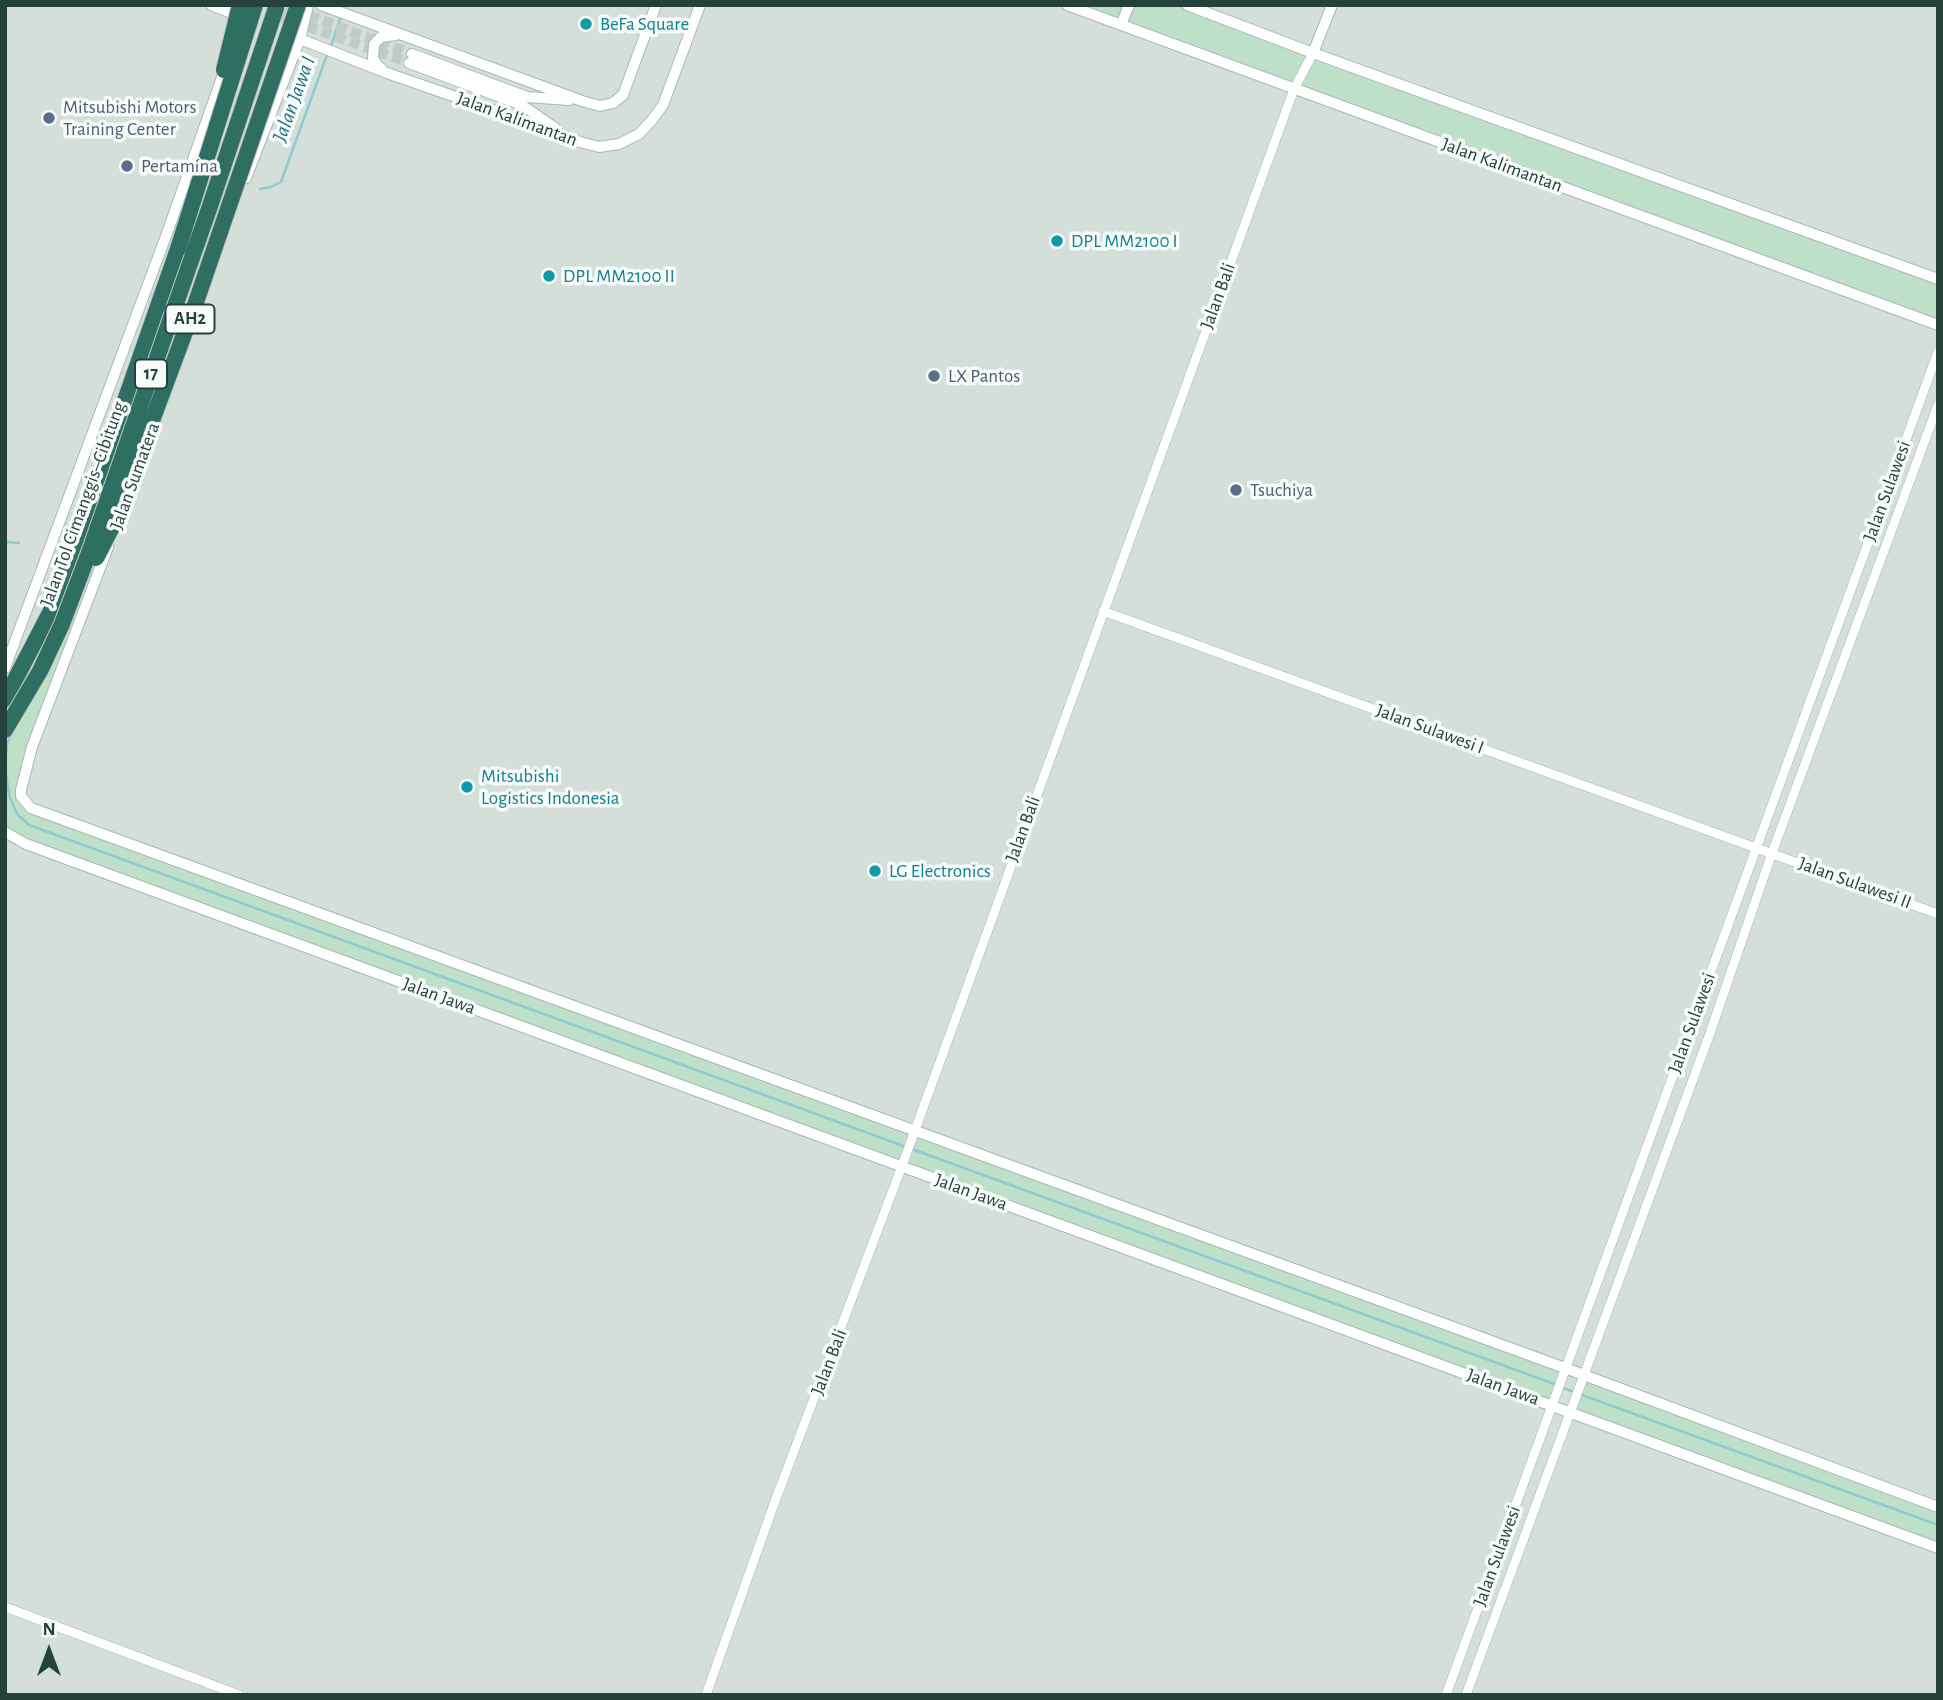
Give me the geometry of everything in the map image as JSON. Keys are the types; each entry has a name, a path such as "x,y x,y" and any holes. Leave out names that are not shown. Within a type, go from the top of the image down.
{"highway":[{"name":"Jalan Tol Cimanggis–Cibitung","path":"5,730 40,671 62,624 90,550 277,5"},
{"name":"AH2","path":"62,624 118,511 195,305 298,5"},
{"name":"Jalan Tol Cimanggis–Cibitung","path":"5,699 53,607 178,249 245,8"}],"street":[{"path":"211,5 245,8"},
{"path":"5,668 149,281 245,8 249,5"},
{"name":"Jalan Sumatera","path":"21,790 32,747 300,39 308,5"},
{"name":"Jalan Kalimantan","path":"326,7 600,106 613,103 623,95 656,5"},
{"name":"Jalan Kalimantan","path":"300,39 387,73 599,147 619,144 639,134 663,105 700,5"},
{"name":"Jalan Kalimantan","path":"1067,5 1938,325"},
{"path":"1121,25 1129,5"},
{"path":"1187,5 1938,279"},
{"name":"Jalan Bali","path":"706,1695 1294,89 1313,53 1332,5"},
{"path":"387,73 375,62 374,44 387,35 402,35"},
{"path":"569,138 522,105 411,58 527,97 582,101"},
{"name":"Jalan Sulawesi","path":"1446,1695 1938,352"},
{"name":"Jalan Sulawesi","path":"1466,1695 1710,1036 1772,853 1938,405"},
{"name":"Jalan Sulawesi I","path":"1103,611 1772,853"},
{"name":"Jalan Jawa","path":"21,790 21,796 31,808 912,1134 1938,1507"},
{"name":"Jalan Jawa","path":"5,832 26,844 1553,1401 1938,1548"},
{"name":"Jalan Sulawesi II","path":"1772,853 1938,914"},
{"path":"5,1607 239,1695"}],"shaded area":[{"path":"5,5 1938,5 1938,1695 5,1695"}],"green space":[{"path":"1067,5 1186,5 1938,279 1938,325"},
{"path":"76,634 21,790 25,802 1565,1368 1552,1405 5,832 7,745 63,640"},
{"path":"1584,1375 1938,1507 1938,1548 1570,1412"}],"waterway":[{"name":"Jalan Jawa I","path":"331,46 341,16"},
{"name":"Jalan Jawa I","path":"260,189 281,182 328,52"},
{"path":"146,366 155,339"},
{"path":"5,542 19,543"},
{"path":"5,764 11,734"},
{"path":"5,770 10,798 17,814 29,825 906,1147"},
{"path":"912,1149 1557,1385"},
{"path":"1563,1388 1938,1525"}],"tunnel":[{"path":"281,5 412,54"},
{"path":"251,6 409,63"}],"place":[{"name":"BeFa Square","path":"586,24"},
{"name":"Mitsubishi Motors Training Center","path":"49,118"},
{"name":"Pertamina","path":"127,166"},
{"name":"DPL MM2100 I","path":"1057,241"},
{"name":"DPL MM2100 II","path":"549,276"},
{"name":"LX Pantos","path":"934,376"},
{"name":"Tsuchiya","path":"1236,490"},
{"name":"Mitsubishi Logistics Indonesia","path":"467,787"},
{"name":"LG Electronics","path":"875,871"}]}
